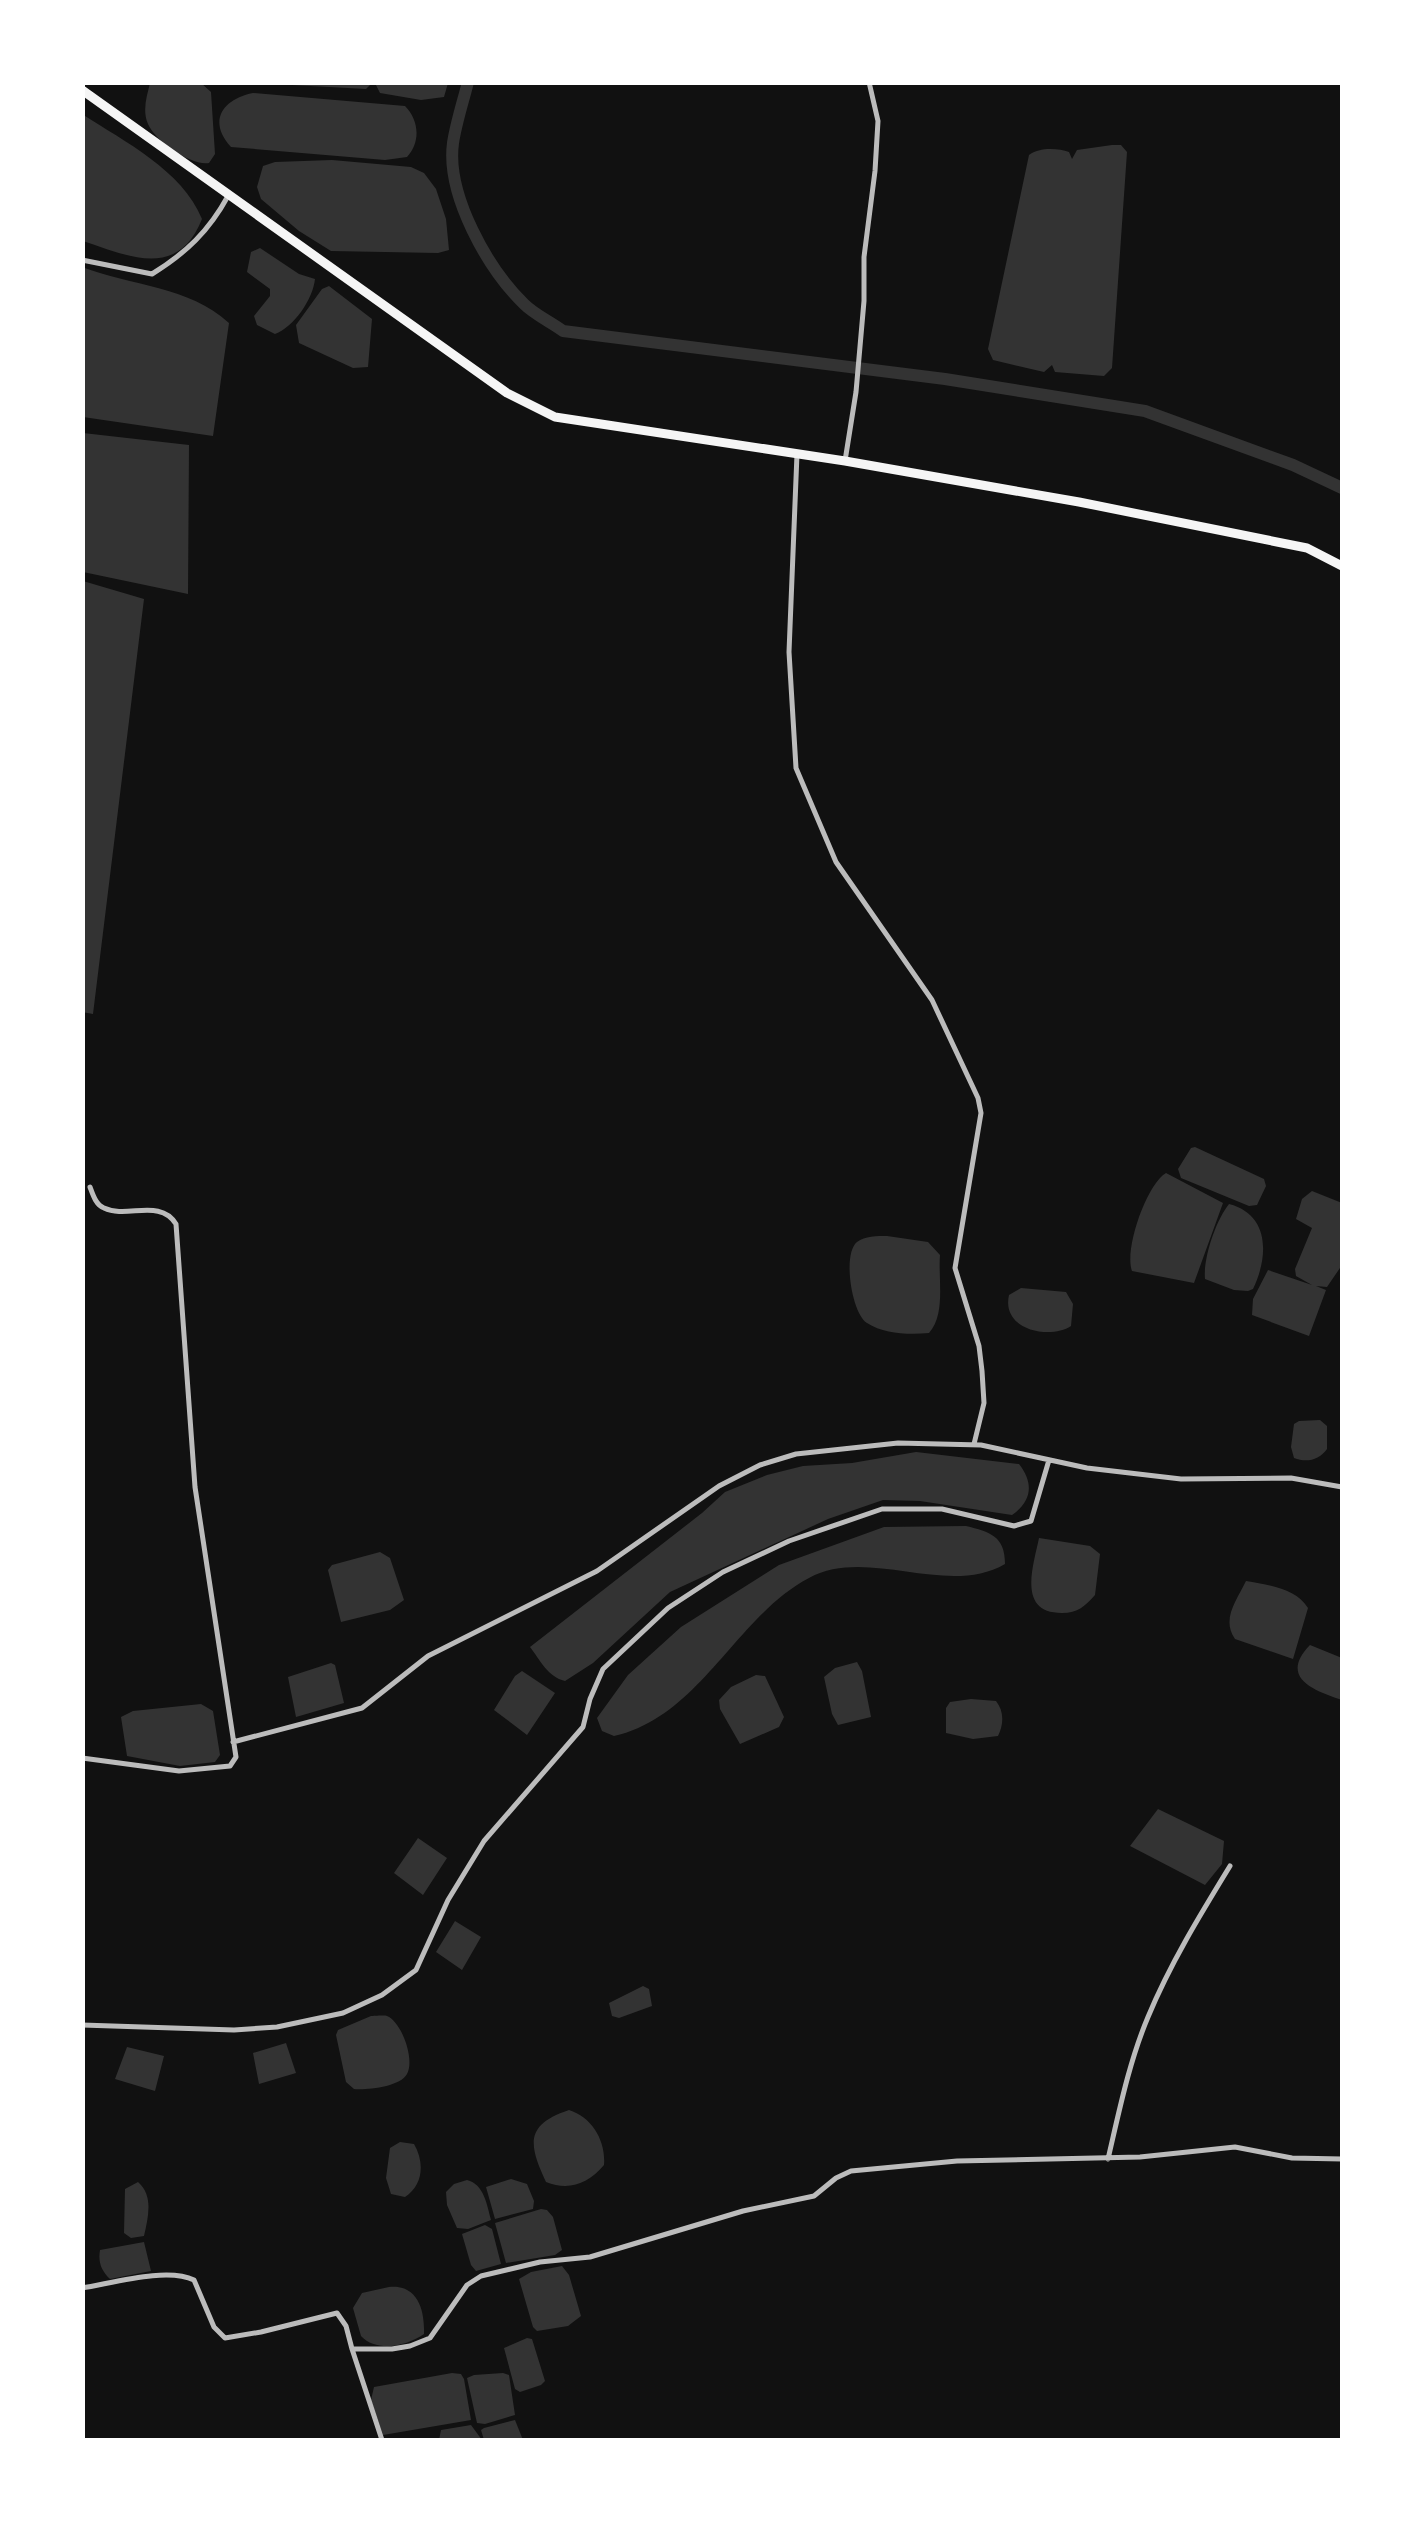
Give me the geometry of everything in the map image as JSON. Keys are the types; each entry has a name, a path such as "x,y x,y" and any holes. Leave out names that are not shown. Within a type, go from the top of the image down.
{"highway":[{"path":"82,90 524,404 555,417 1079,502 1307,548 1342,566"}],"street":[{"path":"845,462 856,392 878,120 868,82"},
{"path":"82,260 152,274 182,256 204,234 229,194"},
{"path":"797,454 789,652 796,768 836,862 932,1000 982,1113 955,1268 982,1371 984,1403 974,1444"},
{"path":"82,1758 179,1772 234,1764 195,1487 176,1224 168,1214 152,1210 106,1210 90,1188"},
{"path":"233,1742 362,1708 428,1656 597,1571 719,1486 760,1465 796,1454 898,1443 974,1444 1087,1468 1182,1479 1290,1478 1342,1487"},
{"path":"82,2025 234,2030 277,2027 343,2013 382,1995 416,1970 448,1900 484,1841 584,1727 603,1668 668,1608 723,1572 789,1541 882,1509 942,1509 1014,1526 1031,1522 1049,1460"},
{"path":"1108,2160 1124,2089 1147,2019 1183,1942 1230,1866"},
{"path":"352,2348 392,2349 423,2342 437,2332 467,2285 481,2276 540,2262 590,2258 744,2211 814,2196 851,2171 957,2161 1108,2160 1235,2147 1292,2158 1342,2159"},
{"path":"82,2288 167,2275 192,2277 220,2336 231,2338 338,2313 346,2326 382,2440"}],"shaded area":[{"path":"375,82 448,83 444,97 421,100 380,93"},
{"path":"150,83 201,83 211,92 215,154 209,163 184,156 152,131 145,114"},
{"path":"255,83 372,83 366,89"},
{"path":"253,93 405,106 415,124 415,145 407,157 385,160 231,147 220,128 222,112 234,100"},
{"path":"82,114 151,159 193,202 202,219 180,250 166,257 134,257 83,241"},
{"path":"1121,145 1127,152 1112,368 1104,376 1055,372 1052,365 1044,372 993,360 988,349 1029,155 1054,149 1069,152 1072,159 1077,150"},
{"path":"332,160 411,167 424,173 436,189 446,219 449,250 331,251 299,231 261,199 257,187 263,166"},
{"path":"260,248 299,274 315,279 301,311 275,334 257,325 254,316 270,296 270,289 247,272 251,252"},
{"path":"82,267 178,294 229,323 213,436 83,417"},
{"path":"329,286 372,319 368,367 353,368 299,343 296,325 322,289"},
{"path":"83,433 189,445 188,594 83,572"},
{"path":"83,581 144,599 93,1014 82,1012"},
{"path":"1195,1147 1264,1179 1266,1186 1257,1205 1249,1206 1181,1178 1178,1169"},
{"path":"1166,1173 1223,1203 1194,1283 1132,1271 1131,1249 1138,1219 1151,1190"},
{"path":"1312,1191 1342,1203 1342,1265 1327,1287 1316,1286 1326,1290 1309,1336 1252,1315 1253,1299 1268,1270 1312,1285 1296,1276 1295,1269 1312,1228 1296,1219 1302,1199"},
{"path":"1229,1204 1253,1218 1262,1239 1258,1277 1248,1291 1205,1279 1211,1240"},
{"path":"887,1236 928,1242 940,1255 938,1316 929,1333 881,1329 867,1323 857,1308 850,1271 853,1249 864,1239"},
{"path":"1021,1288 1066,1292 1073,1304 1071,1326 1040,1332 1020,1324 1012,1317 1009,1295"},
{"path":"1320,1420 1327,1426 1327,1449 1312,1460 1294,1458 1294,1424"},
{"path":"916,1452 1019,1464 1029,1485 1027,1498 1012,1515 920,1501 883,1500 828,1519 670,1592 593,1663 565,1681 549,1672 530,1647 725,1492 803,1466 852,1463"},
{"path":"966,1526 999,1541 1005,1564 982,1573 958,1576 856,1567 809,1578 760,1616 671,1708 644,1725 614,1736 602,1731 597,1718 628,1675 681,1627 779,1565 884,1527"},
{"path":"1039,1538 1090,1546 1100,1554 1095,1595 1081,1608 1068,1613 1048,1611 1033,1597 1032,1574"},
{"path":"380,1552 390,1558 404,1600 390,1610 341,1622 328,1570 332,1565"},
{"path":"1246,1581 1289,1592 1308,1608 1293,1659 1235,1639 1230,1617"},
{"path":"1310,1645 1342,1658 1342,1700 1312,1687 1299,1675 1301,1656"},
{"path":"857,1662 871,1717 838,1725 824,1677 835,1668"},
{"path":"335,1665 344,1703 296,1717 288,1677"},
{"path":"522,1671 555,1693 527,1735 494,1710"},
{"path":"756,1675 765,1676 784,1717 779,1727 740,1744 719,1700 731,1687"},
{"path":"996,1701 1002,1718 998,1736 973,1739 946,1733 946,1708 950,1702"},
{"path":"201,1704 213,1711 220,1755 215,1762 180,1766 127,1756 121,1717 133,1711"},
{"path":"1158,1809 1224,1841 1222,1864 1205,1885 1130,1846"},
{"path":"418,1838 447,1858 423,1895 394,1873"},
{"path":"455,1921 481,1937 462,1970 436,1952"},
{"path":"643,1986 649,1989 652,2006 619,2018 612,2016 609,2003"},
{"path":"371,2016 387,2016 398,2026 408,2051 409,2068 403,2078 391,2085 354,2089 346,2082 336,2035 338,2030"},
{"path":"286,2043 296,2073 259,2084 253,2053"},
{"path":"127,2047 164,2056 155,2091 115,2079"},
{"path":"569,2110 596,2131 603,2147 604,2165 585,2181 563,2186 546,2182 536,2157 534,2138 544,2122"},
{"path":"400,2142 414,2144 421,2166 416,2186 405,2197 391,2194 386,2178 390,2148"},
{"path":"511,2179 527,2184 533,2209 495,2219 486,2187"},
{"path":"467,2180 481,2190 491,2220 468,2229 457,2228 446,2192"},
{"path":"138,2182 148,2200 148,2214 144,2236 131,2238 124,2233 125,2189"},
{"path":"541,2209 553,2217 562,2250 555,2255 506,2263 495,2223"},
{"path":"485,2225 492,2229 501,2264 476,2271 462,2234"},
{"path":"144,2242 151,2271 110,2279 101,2266 100,2250"},
{"path":"562,2266 569,2275 581,2316 568,2326 537,2331 519,2279 531,2272"},
{"path":"389,2287 413,2294 423,2316 424,2334 401,2344 375,2345 361,2336 353,2308 362,2293"},
{"path":"532,2339 545,2381 520,2392 515,2389 504,2348"},
{"path":"461,2374 464,2379 471,2420 383,2435 371,2400 374,2387"},
{"path":"509,2375 515,2415 477,2423 467,2378"},
{"path":"515,2420 523,2440 484,2440 484,2428"},
{"path":"471,2425 482,2440 439,2440 441,2430"}],"waterway":[{"path":"468,82 453,143 456,185 463,208 484,251 510,289 528,308 563,331 945,379 1145,411 1293,465 1342,488"}]}
